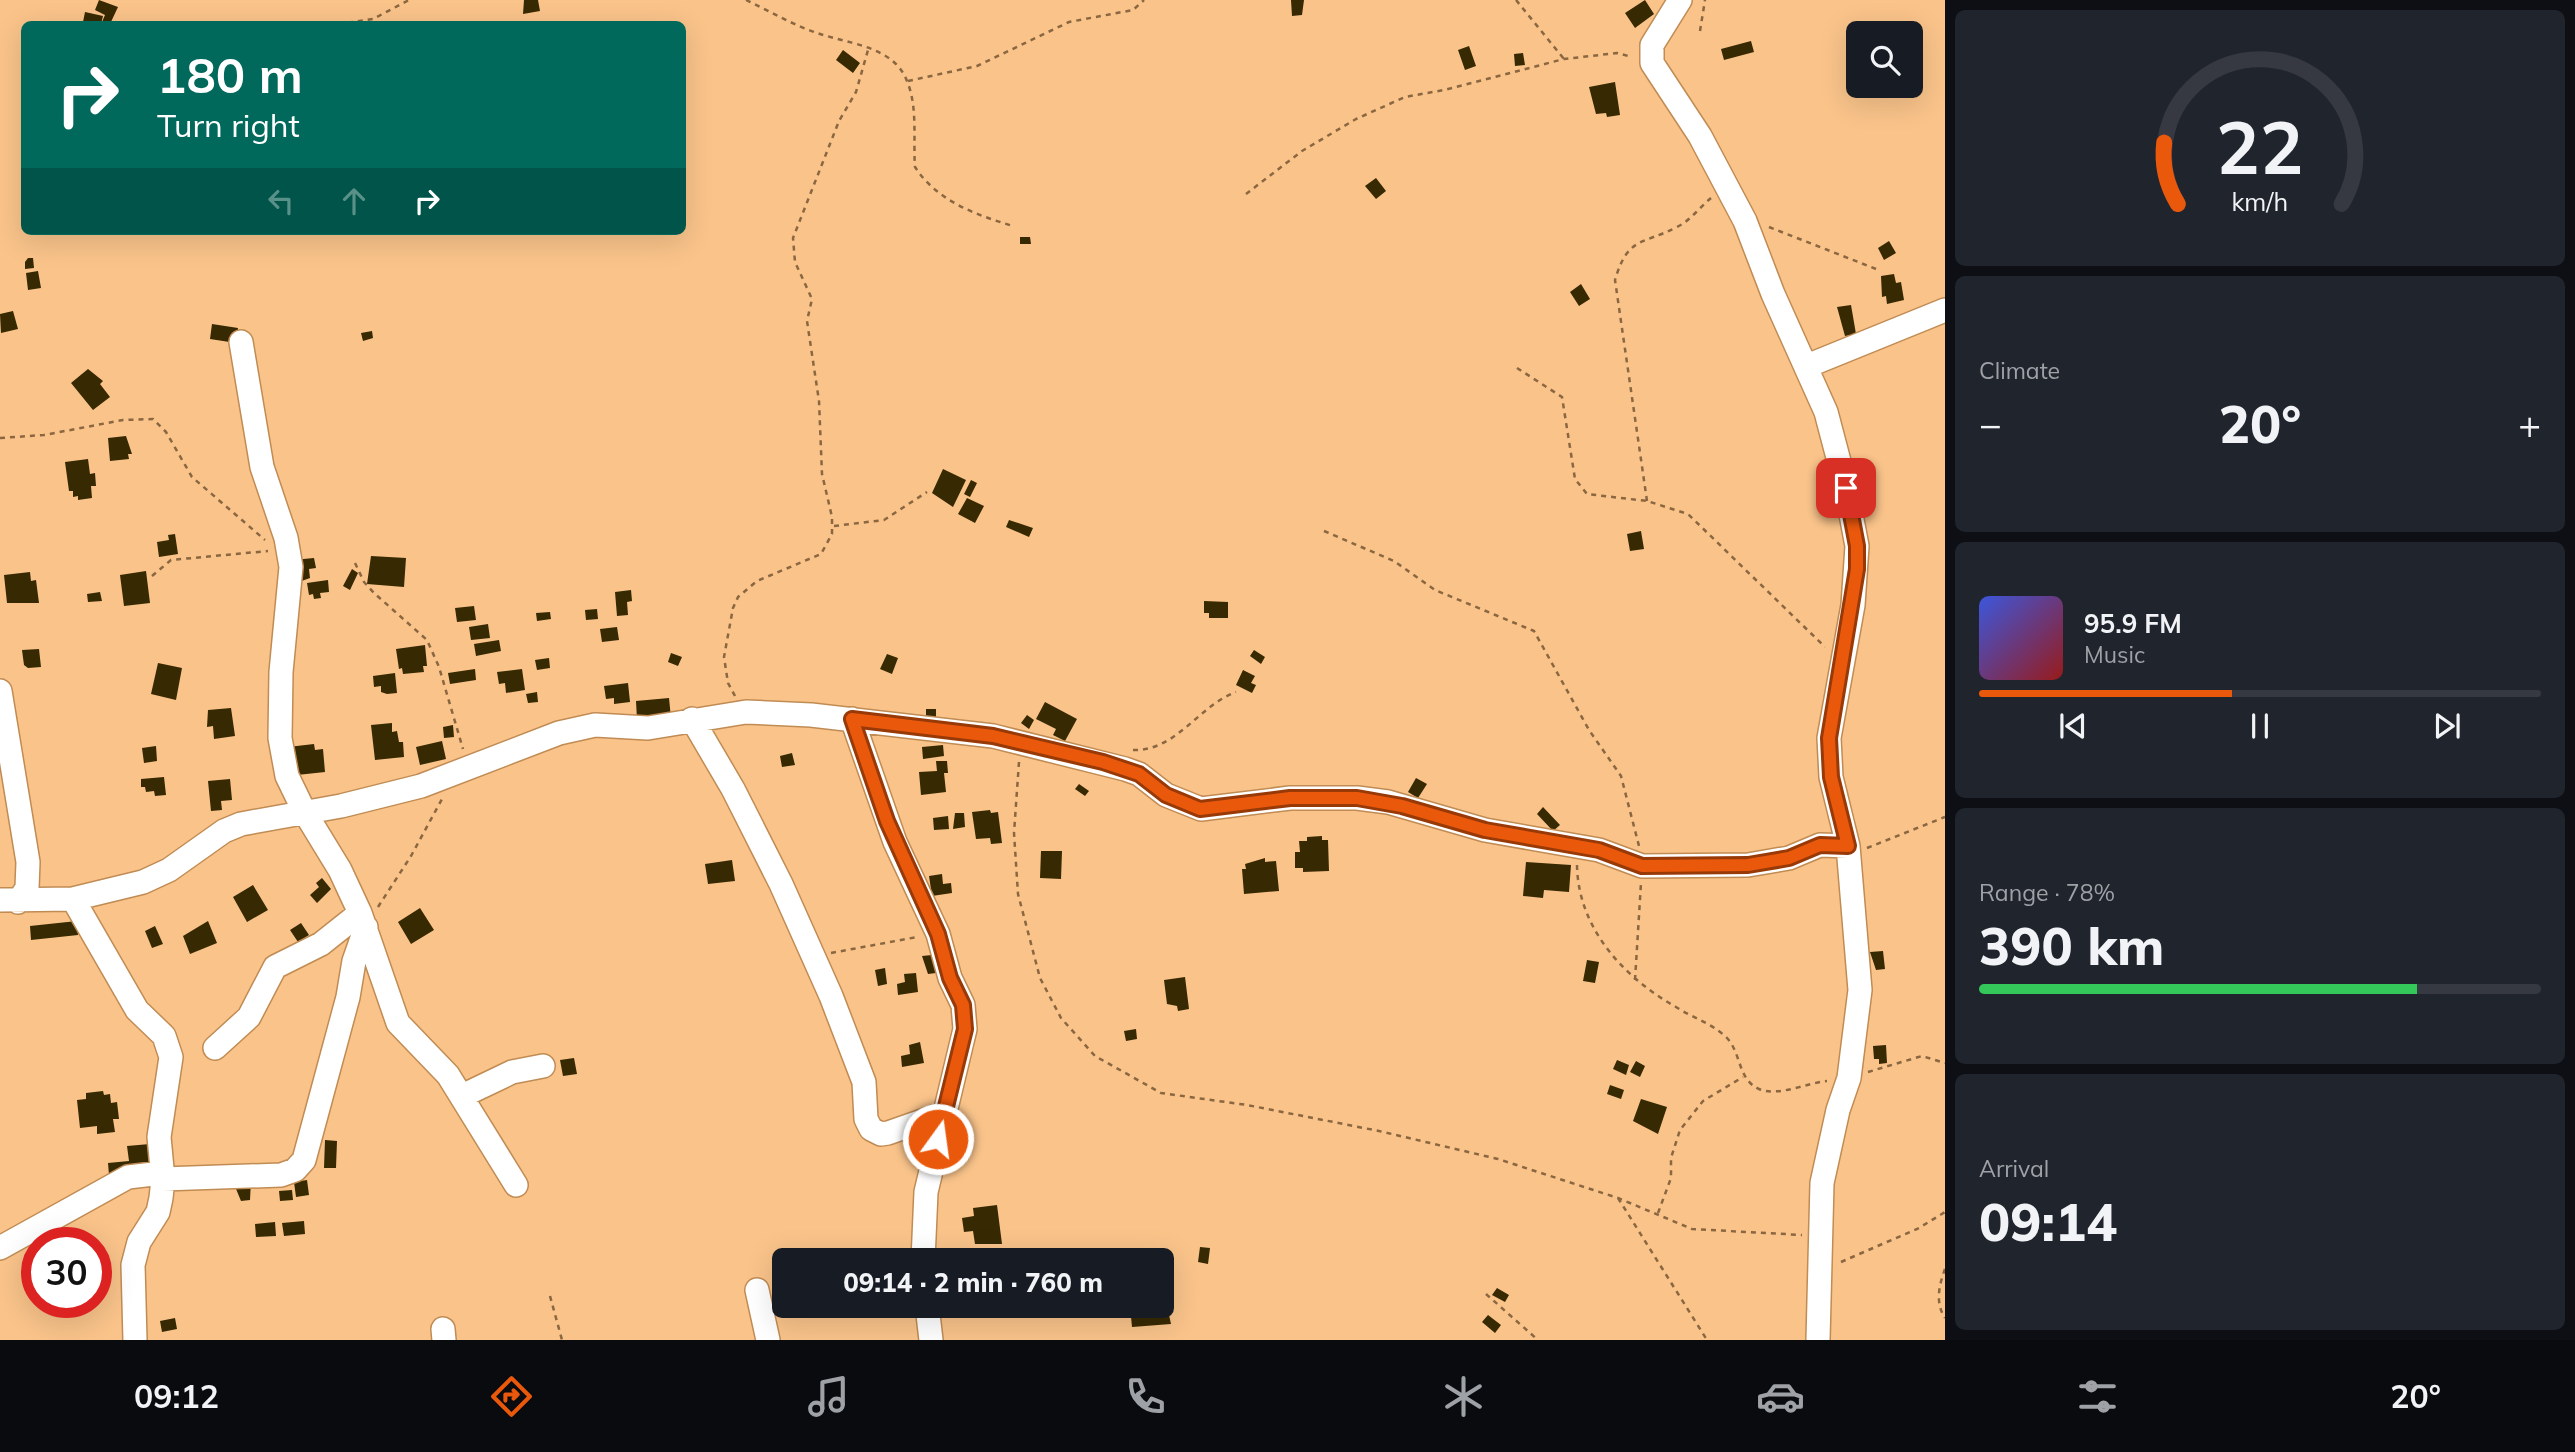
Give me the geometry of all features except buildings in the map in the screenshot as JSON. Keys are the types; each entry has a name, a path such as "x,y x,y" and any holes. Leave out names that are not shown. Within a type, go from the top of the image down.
{"street":[{"path":"1679,0 1652,45 1652,63 1728,187 1807,366 1826,412 1857,546 1853,605 1829,738 1831,777 1849,853 1860,990 1849,1078 1822,1183 1819,1236 1822,1270 1818,1340"},
{"path":"1807,366 1945,310"},
{"path":"241,342 262,467 286,538 291,567 281,672 280,738 287,776 304,811 323,839 363,920 398,1023 448,1075 516,1185"},
{"path":"0,691 29,862 27,888 9,901"},
{"path":"9,901 73,899 143,882 169,870 225,831 241,824 341,806 448,775 581,727 648,728 746,712 852,719 961,732 1021,743 1139,774 1166,795 1200,809 1290,798 1357,798 1398,805 1485,830 1599,850 1642,866 1748,865 1789,858 1820,845 1849,853"},
{"path":"692,719 733,789 781,884 859,1066 864,1082 866,1119 871,1129 881,1134 945,1113"},
{"path":"852,719 895,842 938,934 950,978 963,1005 965,1029 926,1192 924,1248"},
{"path":"73,899 137,1010 164,1036 169,1046 170,1068 159,1137 162,1176 158,1212 139,1242 133,1265 135,1340"},
{"path":"215,1048 250,1017 275,967 363,920"},
{"path":"0,1248 128,1177 281,1175 295,1170 304,1160 348,997 363,920"},
{"path":"462,1096 512,1072 543,1066"},
{"path":"757,1290 768,1340"},
{"path":"928,1318 931,1340"}],"path":[{"path":"359,21 373,19 409,0"},
{"path":"747,0 820,34 844,40 892,60 908,82 912,97 915,167 920,176 959,206 1013,226"},
{"path":"908,82 977,66 1069,22 1133,10 1144,0"},
{"path":"1516,0 1564,58"},
{"path":"1700,31 1705,0"},
{"path":"746,712 728,683 725,670 726,637 738,597 757,581 821,554 829,542 833,527 822,474 818,401 808,330 812,299 795,262 793,238 839,121 856,92 868,50"},
{"path":"1246,194 1302,151 1356,119 1405,97 1444,90 1564,58 1617,53 1652,63"},
{"path":"1647,501 1615,280 1622,256 1639,242 1677,227 1728,187"},
{"path":"1745,221 1818,244 1876,269"},
{"path":"1517,368 1562,397 1575,480 1580,489 1602,498 1647,501 1688,514 1843,664"},
{"path":"0,439 44,435 123,420 153,419 166,432 170,445 192,477 275,550 171,560 152,576"},
{"path":"833,527 884,520 927,492"},
{"path":"1324,531 1394,561 1435,590 1534,631 1589,730 1621,776 1632,808 1642,866 1635,980"},
{"path":"355,563 363,582 389,609 427,640 439,667 464,753 471,765"},
{"path":"1124,750 1144,750 1182,733 1206,708 1236,692"},
{"path":"1021,743 1014,834 1018,894 1040,978 1061,1018 1095,1056 1161,1093 1247,1105 1379,1131 1498,1159 1618,1198 1692,1229 1819,1236"},
{"path":"363,920 430,822 448,775"},
{"path":"1849,853 1945,817"},
{"path":"1576,846 1577,883 1584,909 1611,955 1635,980 1676,1008 1712,1025 1729,1041 1739,1057 1743,1077 1756,1088 1767,1092 1849,1078 1922,1056 1945,1063"},
{"path":"812,957 938,934"},
{"path":"1658,1215 1671,1178 1674,1143 1680,1130 1703,1101 1743,1077"},
{"path":"1618,1198 1707,1340"},
{"path":"1822,1270 1919,1228 1945,1212"},
{"path":"1945,1269 1939,1286 1940,1310 1945,1318"},
{"path":"1486,1294 1538,1340"},
{"path":"550,1296 562,1340"}],"route":[{"path":"938,1139 965,1029 963,1005 950,978 938,934 887,821 852,719 993,736 1103,762 1139,774 1166,795 1200,809 1290,798 1357,798 1388,802 1457,824 1599,850 1642,866 1748,865 1789,858 1820,845 1848,846 1831,777 1829,738 1857,569 1857,546 1846,488"}]}
